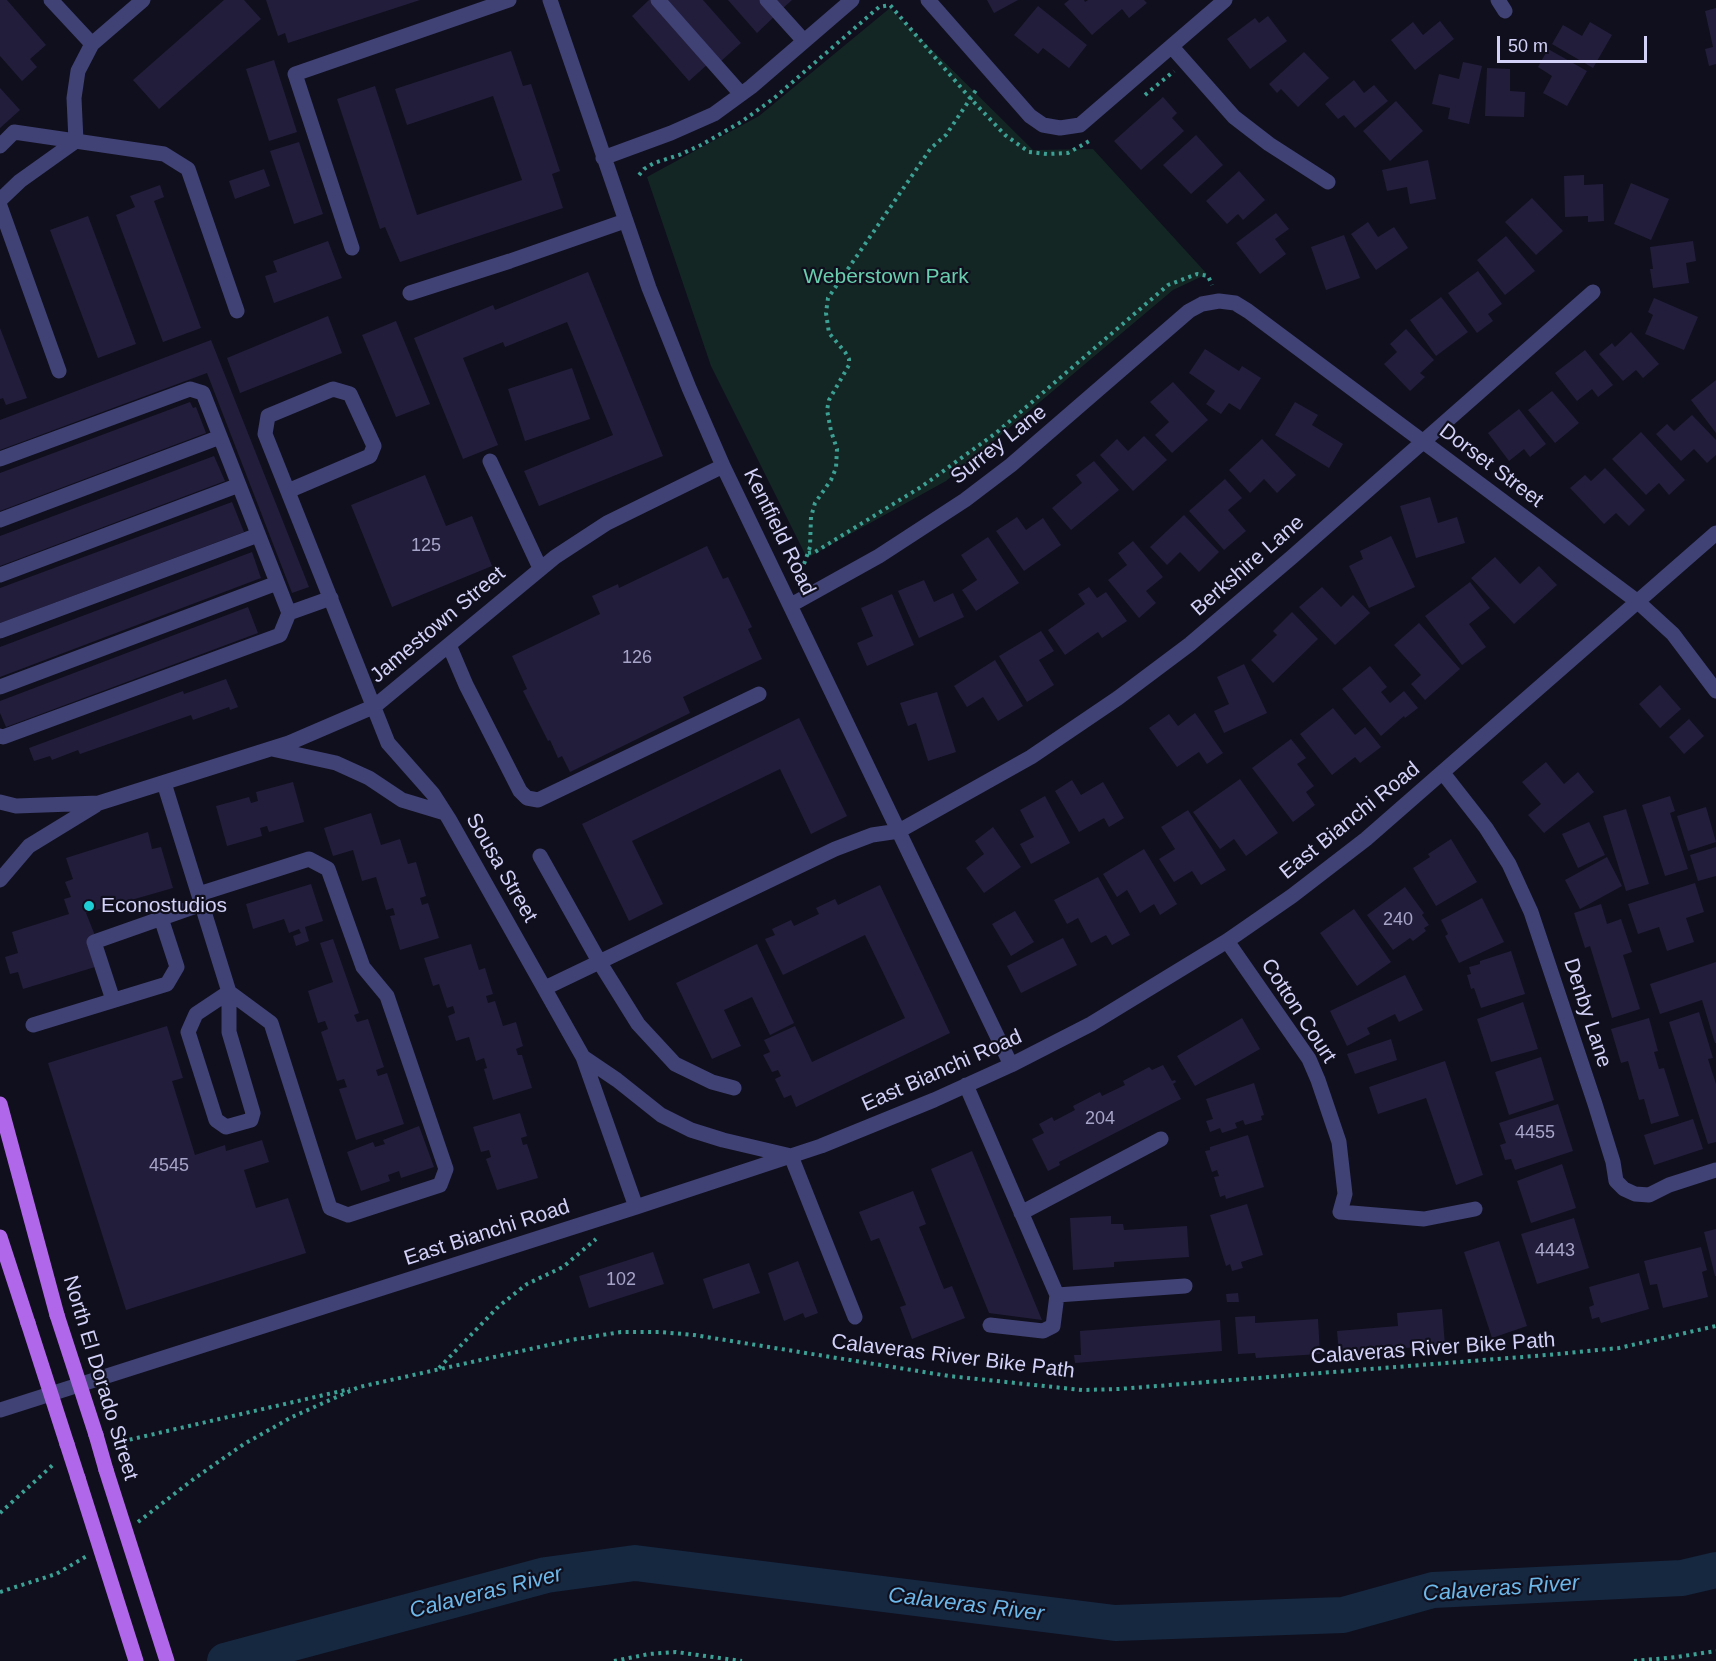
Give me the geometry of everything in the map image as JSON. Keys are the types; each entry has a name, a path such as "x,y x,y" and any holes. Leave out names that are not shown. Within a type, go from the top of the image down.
{"main road":[{"name":"North El Dorado Street","path":"0,1104 57,1315 167,1661"},
{"path":"0,1237 136,1661"}],"street":[{"path":"51,0 92,44"},
{"path":"76,141 74,98 78,71 92,44 143,0"},
{"path":"352,248 295,74 509,0"},
{"name":"Kentfield Road","path":"550,0 625,221 684,376 723,466 1011,1065"},
{"path":"658,0 741,94"},
{"path":"767,0 804,41"},
{"path":"603,158 671,133 714,114 852,0"},
{"path":"928,0 1030,116 1043,125 1060,129 1080,124 1225,0"},
{"path":"1172,47 1234,117 1269,144 1328,182"},
{"path":"0,146 14,132 164,154 188,169 237,311"},
{"path":"0,200 20,181 76,141"},
{"path":"0,206 59,371"},
{"path":"410,292 510,261 625,221"},
{"name":"Berkshire Lane","path":"545,988 835,849 872,836 900,831 1031,757 1118,698 1190,644 1593,292"},
{"name":"Dorset Street","path":"1220,301 1235,303 1248,311 1638,602 1673,634 1716,691"},
{"name":"Surrey Lane","path":"791,605 879,556 965,500 1020,458 1189,311 1202,304 1220,301"},
{"path":"0,459 190,389 203,393 289,613 280,635 3,737 0,736"},
{"name":"Sousa Street","path":"288,491 370,456 374,446 350,394 333,389 268,416 265,434 388,743 433,794 445,813 584,1058 636,1207"},
{"path":"0,520 220,437"},
{"path":"490,461 540,568"},
{"name":"Jamestown Street","path":"99,803 272,749 375,706 540,568 606,523 723,466"},
{"path":"0,575 239,485"},
{"name":"East Bianchi Road","path":"0,1410 791,1156 924,1104 1011,1065 1091,1024 1227,942 1292,896 1366,839 1716,533"},
{"path":"0,632 258,535"},
{"path":"0,687 277,583"},
{"path":"289,613 331,598"},
{"path":"449,645 466,685 520,791 527,798 538,800 759,694"},
{"path":"272,749 336,763 369,778 402,800 445,813"},
{"name":"Denby Lane","path":"1443,773 1486,828 1509,864 1531,912 1595,1104 1613,1162 1616,1181 1624,1189 1635,1194 1649,1195 1669,1185 1716,1170"},
{"path":"164,783 229,992 229,1032 253,1113 251,1120 226,1127 216,1120 188,1032 196,1014 229,992"},
{"path":"0,802 16,806 99,803"},
{"path":"0,880 30,846 99,803"},
{"path":"540,856 600,963 638,1024 675,1064 712,1082 734,1088"},
{"path":"113,1000 94,942 161,918 200,899 309,859 328,869 363,967 387,996 446,1169 440,1185 348,1215 330,1208 271,1023 229,992"},
{"path":"33,1025 167,984 177,967 161,918"},
{"name":"Cotton Court","path":"1227,942 1302,1050 1318,1080 1339,1142 1345,1194 1340,1212 1424,1219 1475,1209"},
{"name":"Sousa Street","path":"584,1058 617,1080 661,1115 691,1130 791,1156"},
{"path":"966,1085 1057,1295 1053,1326 1043,1331 990,1325"},
{"path":"1021,1213 1161,1139"},
{"path":"791,1156 855,1317"},
{"path":"1057,1295 1185,1286"}],"path":[{"path":"639,175 654,163 701,145 741,122 772,99 879,7 890,5 970,98 1005,135 1029,152 1068,153 1086,144 1095,136"},
{"path":"1140,99 1185,61"},
{"path":"804,564 808,553 811,517 815,503 831,480 836,468 837,449 827,410 829,400 849,365 849,358 829,333 826,314 828,297 931,148 946,135 976,90"},
{"path":"808,553 814,552 921,488 996,433 1168,285 1197,274 1209,276 1220,301"},
{"path":"438,1368 499,1306 527,1284 563,1267 597,1238"},
{"name":"Calaveras River Bike Path","path":"115,1443 438,1368 571,1340 621,1332 660,1332 739,1342 949,1376 1054,1388 1119,1389 1619,1348 1716,1326"},
{"name":"Calaveras River Bike Path","path":"129,1528 244,1444 292,1417 359,1387"},
{"path":"0,1513 55,1463"},
{"path":"0,1592 56,1574 92,1552"},
{"path":"1634,1661 1716,1651"},
{"path":"614,1661 649,1654 676,1652 742,1661"}],"green space":[{"name":"Weberstown Park","path":"890,8 1033,150 1093,149 1207,274 1173,290 946,481 807,558 711,366 647,177 759,116"}],"building":[{"path":"0,0 7,0 46,45 30,59 37,67 22,81 0,56"},
{"path":"224,0 244,0 261,19 159,109 133,80"},
{"path":"266,0 420,0 288,43 285,33 278,36"},
{"path":"649,0 653,0 709,63 689,81 632,16"},
{"path":"666,0 703,0 741,43 720,62"},
{"path":"728,0 762,0 776,15 757,33"},
{"path":"774,0 792,0 782,9"},
{"path":"987,0 1018,0 994,13"},
{"path":"1069,0 1084,0 1085,2 1088,0 1144,0 1147,3 1129,18 1122,9 1092,35 1064,4"},
{"path":"1038,6 1087,45 1069,68 1043,48 1038,54 1014,35"},
{"path":"1716,8 1716,64 1709,66 1705,49 1713,47 1705,11"},
{"path":"1268,16 1287,41 1250,69 1227,39 1255,18 1259,23"},
{"path":"1440,21 1454,39 1415,70 1391,40 1413,22 1423,35"},
{"path":"1590,22 1612,35 1593,68 1552,44 1563,25 1582,36"},
{"path":"1548,49 1587,71 1567,106 1543,93 1552,76 1538,67"},
{"path":"511,51 523,86 531,84 560,171 552,174 563,208 400,262 385,227 380,229 337,99 375,86 417,215 522,180 493,96 407,125 395,89"},
{"path":"1304,52 1329,78 1298,107 1281,89 1277,93 1269,84"},
{"path":"274,60 297,132 269,141 246,69"},
{"path":"1463,62 1482,66 1469,124 1448,119 1450,108 1432,104 1439,74 1459,79"},
{"path":"1487,68 1510,69 1510,91 1525,92 1524,117 1485,116"},
{"path":"1354,80 1364,93 1374,85 1388,101 1355,128 1344,115 1338,119 1325,104"},
{"path":"0,88 20,110 0,128"},
{"path":"1163,97 1177,113 1172,118 1184,131 1141,170 1114,141"},
{"path":"1396,101 1423,131 1390,161 1363,131"},
{"path":"1196,135 1223,165 1191,194 1163,165"},
{"path":"299,142 323,214 294,224 270,151"},
{"path":"1428,160 1436,199 1410,204 1407,187 1387,191 1382,170"},
{"path":"264,169 270,186 235,199 229,181"},
{"path":"1239,171 1265,200 1243,220 1238,214 1227,224 1206,201"},
{"path":"1584,175 1584,185 1603,184 1604,221 1588,222 1588,216 1565,217 1564,176"},
{"path":"1631,183 1669,199 1651,240 1614,224"},
{"path":"160,185 164,197 154,201 201,328 163,342 116,215 135,207 130,196"},
{"path":"1532,198 1563,231 1536,255 1505,222"},
{"path":"1276,213 1289,229 1275,239 1286,254 1260,274 1236,243"},
{"path":"88,216 136,344 98,358 50,230"},
{"path":"1368,222 1378,237 1394,227 1408,248 1376,270 1351,234"},
{"path":"1344,235 1360,278 1326,290 1311,247"},
{"path":"1506,236 1535,271 1505,295 1477,260"},
{"path":"328,241 342,278 274,303 265,276 277,272 273,261"},
{"path":"1693,241 1696,261 1686,263 1689,283 1653,288 1650,247"},
{"path":"1478,271 1502,304 1488,314 1493,321 1477,333 1448,293"},
{"path":"588,272 663,456 539,506 524,471 613,435 567,322 505,347 503,342 463,358 498,445 463,459 414,338 493,305 495,310"},
{"path":"1441,297 1468,332 1436,356 1410,320"},
{"path":"1654,298 1698,317 1684,350 1645,334 1653,315 1648,312"},
{"path":"328,316 342,353 240,393 227,358"},
{"path":"396,321 430,404 396,417 362,335"},
{"path":"0,328 27,398 6,405 3,398 0,399"},
{"path":"1406,329 1434,360 1420,373 1425,377 1410,391 1384,364 1397,352 1390,344"},
{"path":"1631,332 1659,364 1643,378 1636,370 1623,381 1599,354 1612,343 1615,347"},
{"path":"211,340 309,587 292,593 207,373 0,450 0,420"},
{"path":"1205,349 1239,371 1242,366 1261,378 1240,410 1229,403 1221,414 1206,404 1215,391 1189,373"},
{"path":"1585,350 1613,385 1598,397 1592,389 1577,401 1555,373"},
{"path":"572,368 590,419 525,441 508,389"},
{"path":"1716,380 1716,433 1691,400"},
{"path":"1173,382 1208,420 1172,453 1155,435 1169,422 1150,402"},
{"path":"1552,391 1579,423 1555,443 1528,410"},
{"path":"190,402 193,408 196,407 206,433 0,511 0,473"},
{"path":"1295,402 1318,415 1312,425 1343,444 1329,468 1275,435"},
{"path":"1519,409 1546,444 1530,457 1524,449 1509,461 1488,433"},
{"path":"1692,415 1716,440 1716,455 1707,463 1694,449 1681,461 1656,434 1667,424 1674,431"},
{"path":"1641,432 1685,480 1669,495 1659,483 1646,495 1612,459"},
{"path":"1144,436 1167,460 1133,491 1100,455 1117,439 1128,451"},
{"path":"1262,439 1296,475 1277,493 1264,479 1250,493 1229,470"},
{"path":"214,456 225,481 0,566 0,536"},
{"path":"1094,461 1119,490 1071,530 1052,508 1082,483 1076,475"},
{"path":"1605,468 1645,510 1629,526 1616,513 1604,524 1570,488 1585,475 1591,481"},
{"path":"425,475 446,526 472,516 492,566 392,607 351,505"},
{"path":"1225,479 1242,498 1228,510 1246,531 1224,550 1189,511"},
{"path":"1430,497 1438,523 1457,517 1465,543 1416,558 1400,506"},
{"path":"232,502 244,532 0,623 0,588"},
{"path":"1184,515 1219,552 1199,572 1180,552 1167,565 1150,547"},
{"path":"1017,517 1026,530 1043,518 1061,545 1024,571 996,531"},
{"path":"1391,536 1415,587 1369,608 1349,566 1363,559 1360,551"},
{"path":"988,537 1019,583 976,611 962,590 977,580 961,555"},
{"path":"1133,541 1163,577 1146,591 1156,603 1139,618 1108,580 1127,565 1118,553"},
{"path":"707,546 723,579 728,577 752,627 748,629 762,659 683,697 690,713 570,772 562,756 558,758 550,740 548,741 523,691 527,689 512,656 600,614 592,596 618,584 619,588"},
{"path":"252,552 261,578 0,677 0,647"},
{"path":"1495,557 1520,584 1539,566 1557,585 1514,624 1471,578"},
{"path":"924,580 934,602 953,593 964,617 919,638 898,591"},
{"path":"1470,582 1490,608 1469,624 1486,647 1462,665 1425,616"},
{"path":"1089,587 1097,598 1106,592 1127,621 1102,638 1098,632 1065,655 1048,630 1085,604 1078,594"},
{"path":"1322,587 1341,607 1353,595 1370,613 1335,645 1299,607"},
{"path":"892,594 914,645 867,666 857,643 873,636 861,608"},
{"path":"248,607 258,633 6,727 0,713 0,701"},
{"path":"1292,612 1318,639 1273,683 1251,660 1277,635 1273,631"},
{"path":"1419,623 1460,669 1425,700 1411,684 1421,675 1394,645"},
{"path":"1041,631 1054,651 1039,660 1054,685 1027,702 999,656"},
{"path":"995,660 1023,706 998,721 983,697 967,707 954,686"},
{"path":"1244,664 1267,713 1224,733 1214,711 1229,704 1217,677"},
{"path":"1370,666 1387,687 1381,692 1390,703 1404,691 1418,708 1405,718 1404,716 1381,736 1342,689"},
{"path":"226,679 238,707 230,710 229,707 193,720 191,715 80,754 78,750 52,760 50,756 34,761 29,748 183,691 184,694"},
{"path":"1660,685 1681,709 1660,728 1639,704"},
{"path":"937,692 956,752 928,761 916,723 908,726 900,703"},
{"path":"1333,708 1355,735 1365,727 1381,747 1360,763 1355,757 1332,775 1300,734"},
{"path":"1195,713 1223,753 1207,764 1199,752 1177,767 1149,728 1169,714 1178,726"},
{"path":"799,718 847,816 811,834 780,769 632,841 663,904 629,921 582,824"},
{"path":"1689,719 1704,736 1684,754 1669,737"},
{"path":"1291,739 1306,758 1297,764 1314,786 1306,792 1315,805 1293,822 1252,768"},
{"path":"1546,762 1564,784 1578,772 1594,792 1544,833 1528,815 1541,804 1522,782"},
{"path":"1240,779 1278,833 1246,856 1234,839 1220,849 1193,812"},
{"path":"1072,780 1081,795 1103,782 1124,818 1109,827 1104,818 1079,832 1055,791"},
{"path":"293,782 304,822 269,832 267,826 260,828 262,836 227,846 216,806 249,797 251,803 258,801 256,792"},
{"path":"1045,796 1070,843 1031,864 1020,844 1034,837 1020,810"},
{"path":"1670,796 1675,811 1670,813 1688,869 1665,876 1642,805"},
{"path":"1706,807 1716,842 1688,851 1677,816"},
{"path":"1626,809 1649,884 1626,891 1603,816"},
{"path":"1188,810 1226,870 1201,885 1192,871 1174,882 1159,859 1175,849 1161,827"},
{"path":"371,813 381,845 400,839 408,864 416,862 426,896 420,898 422,905 428,903 439,938 400,950 390,916 395,915 393,908 386,910 376,877 362,881 353,850 333,856 324,828"},
{"path":"1589,822 1605,855 1578,868 1562,834"},
{"path":"993,827 1021,867 984,893 966,868 984,854 975,841"},
{"name":"Econostudios","path":"148,832 152,849 161,847 173,888 86,913 96,938 87,942 95,967 23,989 18,972 10,974 5,957 18,953 12,932 69,914 64,899 71,897 65,882 73,879 66,858"},
{"path":"1451,839 1477,882 1436,906 1413,868 1430,857 1428,854"},
{"path":"1716,847 1716,876 1698,881 1690,855"},
{"path":"1144,849 1177,904 1160,915 1154,904 1140,913 1127,890 1117,897 1103,874"},
{"path":"1607,857 1622,886 1580,909 1565,880"},
{"path":"1098,877 1130,935 1112,945 1106,935 1091,943 1078,918 1067,924 1054,900"},
{"path":"1695,883 1704,912 1686,918 1694,942 1667,951 1659,927 1638,934 1628,904"},
{"path":"311,884 323,921 305,927 309,941 296,946 293,936 301,933 299,929 289,933 284,919 253,929 246,904"},
{"path":"880,885 950,1033 796,1107 791,1095 784,1098 775,1079 781,1076 778,1070 772,1072 763,1055 770,1052 764,1040 795,1026 812,1062 905,1018 865,935 783,975 765,939 775,935 772,929 791,920 794,926 819,914 816,908 835,899 838,905"},
{"path":"1405,887 1424,913 1422,915 1429,925 1424,928 1426,931 1413,941 1410,938 1393,950 1367,915"},
{"path":"1482,898 1504,942 1459,963 1445,936 1448,934 1441,920"},
{"path":"1601,904 1607,924 1621,919 1632,952 1623,955 1640,1009 1612,1018 1590,946 1585,948 1574,913"},
{"path":"1354,909 1391,962 1357,986 1320,933"},
{"path":"1015,911 1034,942 1011,956 992,924"},
{"path":"1063,938 1077,965 1021,993 1007,966"},
{"path":"333,939 359,1013 354,1015 357,1022 368,1019 384,1067 376,1070 378,1076 387,1073 404,1124 356,1140 339,1089 347,1087 344,1079 337,1081 321,1032 328,1029 325,1021 318,1023 308,991 333,982 320,943"},
{"path":"471,944 479,970 485,968 493,994 486,996 488,1003 495,1001 503,1026 516,1022 523,1046 516,1049 518,1055 522,1055 532,1088 493,1100 484,1069 487,1068 484,1058 476,1061 469,1037 456,1041 448,1016 455,1013 453,1006 447,1008 439,984 433,986 424,958"},
{"path":"757,944 794,1023 770,1035 752,997 724,1010 741,1046 712,1059 676,983"},
{"path":"1511,951 1525,994 1481,1008 1474,988 1471,989 1467,975 1471,974 1469,967"},
{"path":"1716,962 1715,1043 1702,1000 1660,1014 1650,984"},
{"path":"1405,975 1423,1010 1399,1022 1395,1014 1367,1028 1370,1034 1347,1046 1330,1011"},
{"path":"1523,1002 1538,1049 1491,1062 1477,1019"},
{"path":"1699,1012 1713,1058 1708,1059 1716,1084 1716,1142 1708,1144 1669,1022"},
{"path":"1242,1018 1260,1049 1195,1086 1177,1056"},
{"path":"1649,1018 1658,1051 1654,1052 1659,1069 1664,1068 1679,1116 1651,1124 1644,1099 1639,1100 1628,1061 1621,1063 1611,1029"},
{"path":"167,1026 183,1078 172,1081 195,1155 225,1145 226,1151 262,1140 269,1162 244,1170 256,1208 288,1198 306,1253 126,1310 48,1063"},
{"path":"1391,1039 1397,1060 1355,1074 1347,1054"},
{"path":"1541,1057 1554,1100 1509,1115 1495,1072"},
{"path":"1445,1061 1483,1175 1456,1185 1426,1098 1378,1114 1369,1087"},
{"path":"1163,1065 1172,1081 1175,1080 1173,1084 1181,1099 1059,1162 1060,1165 1048,1171 1032,1139 1044,1133 1039,1124 1052,1117 1054,1121 1075,1110 1073,1106 1100,1092 1102,1096 1125,1085 1123,1081 1149,1067 1152,1070"},
{"path":"1254,1083 1264,1115 1261,1116 1262,1120 1245,1125 1243,1120 1235,1123 1237,1128 1222,1133 1220,1128 1210,1132 1206,1121 1213,1119 1206,1099"},
{"path":"1558,1104 1573,1151 1515,1170 1511,1159 1505,1160 1500,1145 1506,1143 1499,1123"},
{"path":"520,1113 527,1136 521,1138 523,1145 527,1144 538,1178 497,1190 486,1159 491,1157 489,1150 481,1152 473,1127"},
{"path":"1693,1119 1703,1149 1654,1165 1644,1135"},
{"path":"419,1126 434,1167 401,1178 399,1171 388,1175 390,1181 361,1191 347,1152 373,1142 375,1147 385,1144 383,1140"},
{"path":"1248,1135 1264,1187 1226,1199 1225,1195 1220,1197 1214,1177 1219,1176 1217,1170 1212,1172 1205,1151 1210,1150 1210,1147"},
{"path":"972,1151 1042,1320 989,1313 931,1169"},
{"path":"1562,1164 1576,1208 1531,1223 1517,1181"},
{"path":"913,1191 926,1224 919,1227 944,1289 952,1286 965,1318 912,1339 900,1307 906,1305 879,1238 871,1241 859,1212"},
{"path":"1247,1204 1263,1255 1241,1262 1243,1268 1232,1271 1230,1264 1226,1266 1210,1215"},
{"path":"1111,1216 1111,1224 1123,1224 1124,1230 1187,1226 1189,1257 1114,1262 1114,1267 1073,1270 1070,1218"},
{"path":"1574,1218 1589,1268 1537,1284 1521,1234"},
{"path":"1716,1229 1716,1276 1715,1276 1704,1232"},
{"path":"1499,1241 1527,1326 1492,1338 1464,1252"},
{"path":"1701,1247 1707,1270 1702,1272 1708,1297 1663,1308 1657,1284 1650,1285 1644,1261"},
{"path":"653,1252 664,1284 589,1308 579,1276"},
{"path":"798,1261 818,1313 805,1318 803,1313 784,1321 768,1273"},
{"path":"749,1263 760,1293 713,1309 703,1279"},
{"path":"1639,1273 1649,1309 1601,1323 1599,1317 1592,1319 1589,1307 1594,1305 1589,1287"},
{"path":"1238,1293 1239,1302 1227,1302 1226,1294"},
{"path":"1442,1309 1445,1345 1339,1353 1337,1331 1398,1326 1397,1313"},
{"path":"1255,1316 1255,1323 1318,1319 1320,1354 1256,1358 1255,1353 1238,1354 1235,1317"},
{"path":"1220,1320 1222,1351 1075,1363 1074,1355 1081,1355 1080,1331"}],"waterway":[{"name":"Calaveras River","path":"225,1661 546,1575 635,1563 1115,1623 1343,1615 1433,1590 1682,1578 1716,1570"}],"place":[{"name":"Econostudios","path":"89,906"}]}
